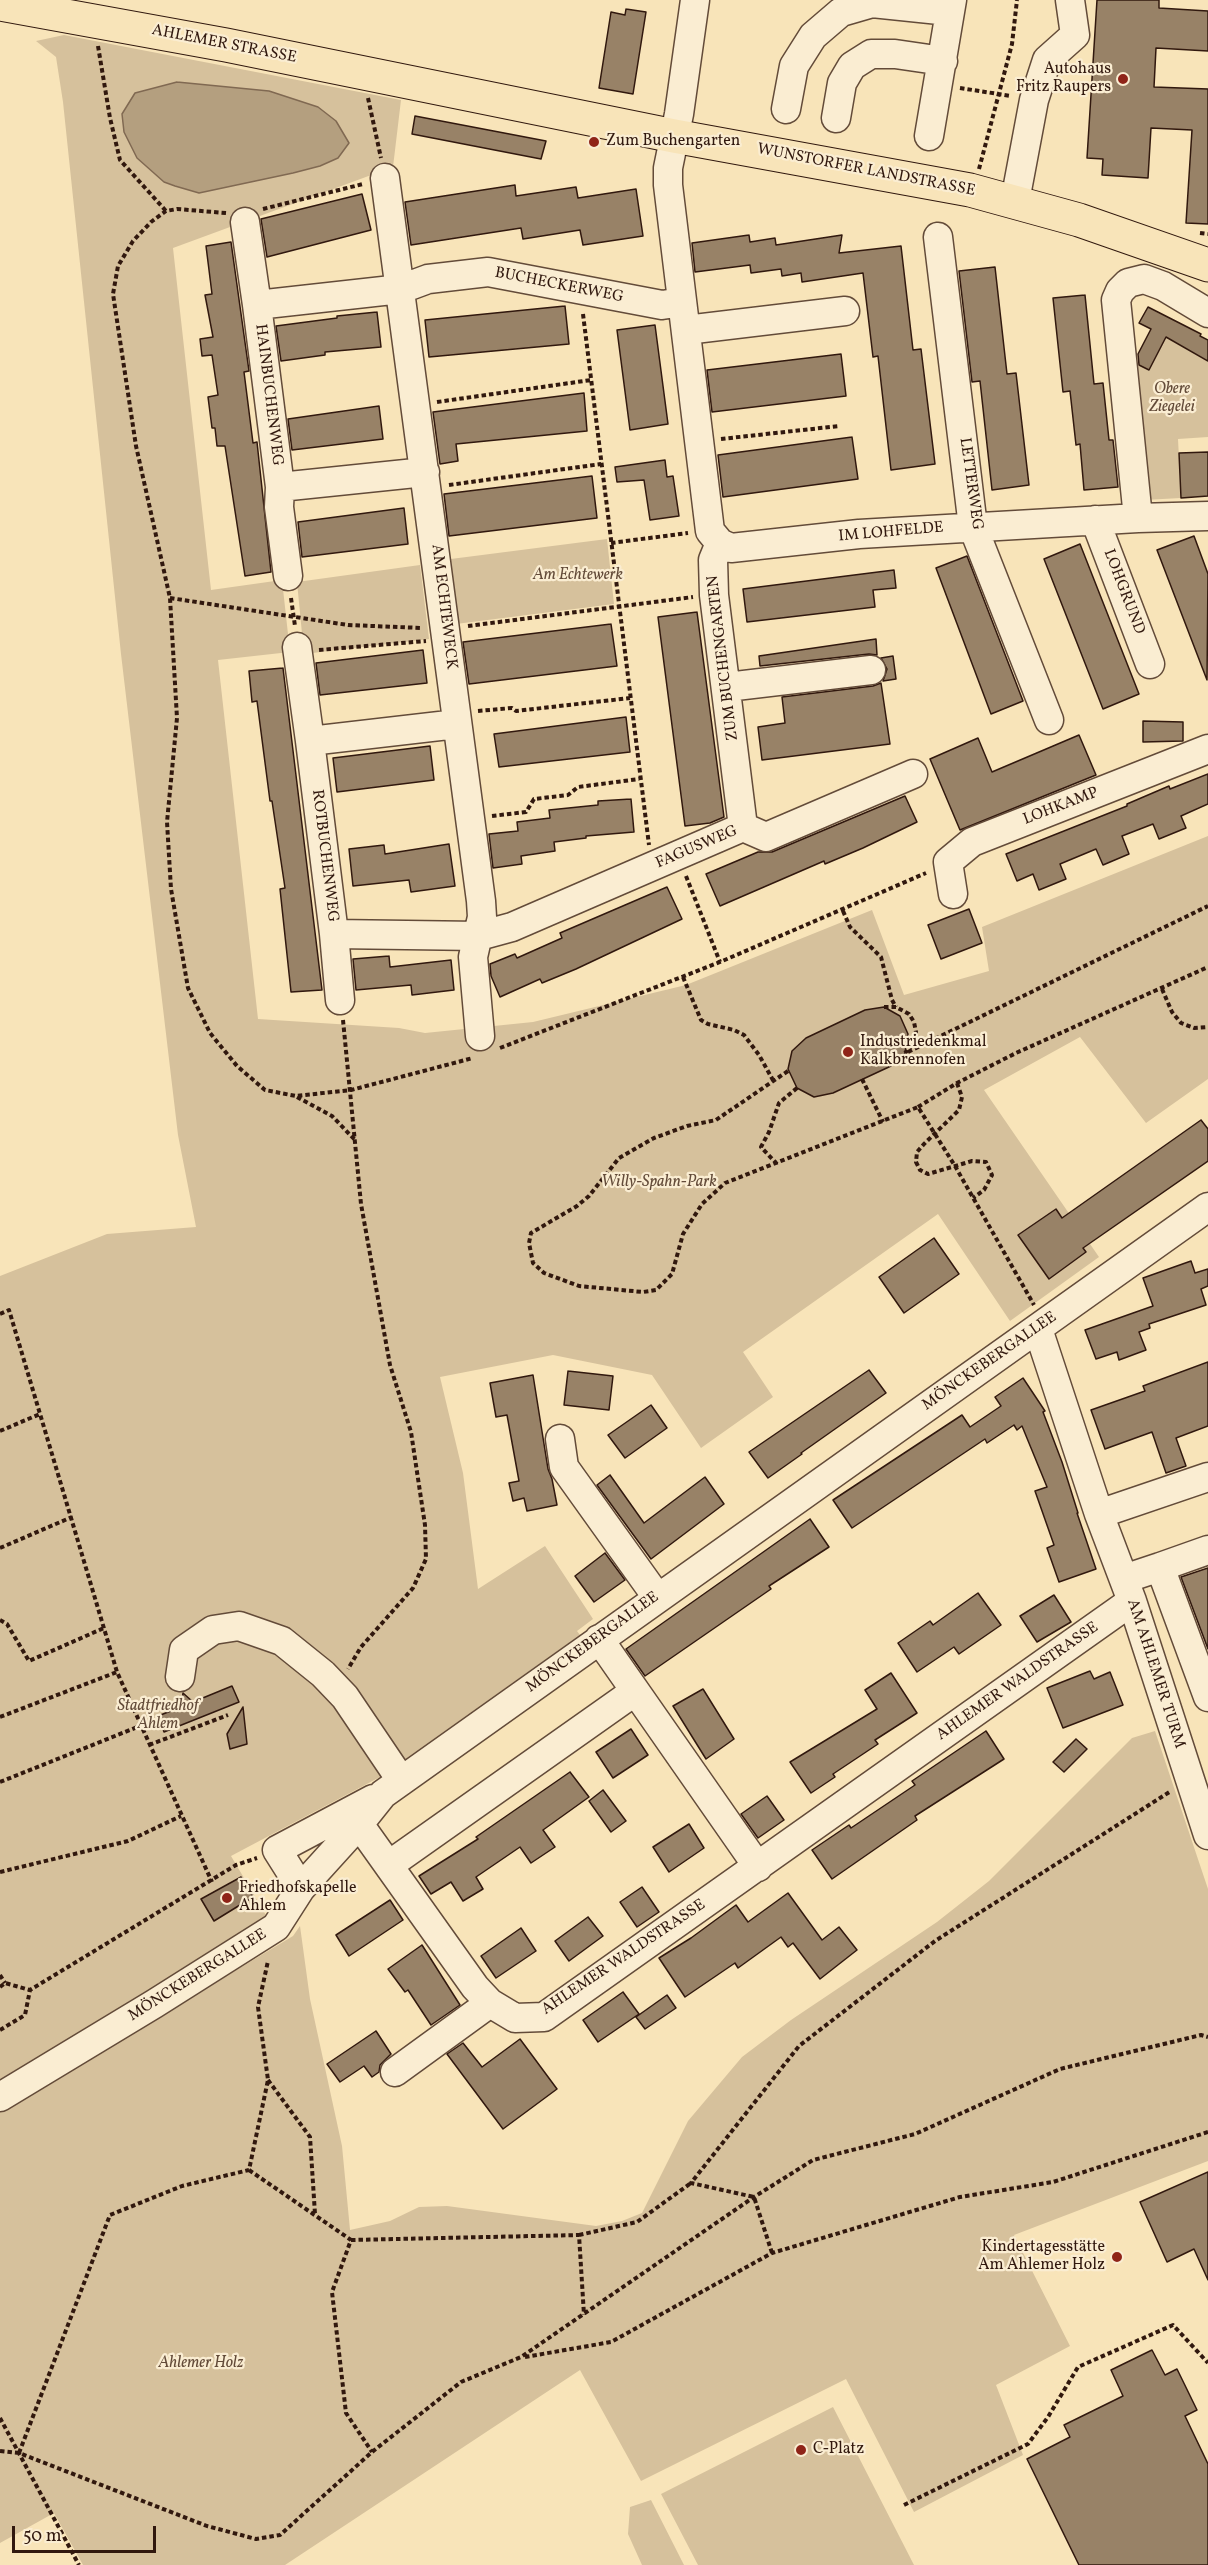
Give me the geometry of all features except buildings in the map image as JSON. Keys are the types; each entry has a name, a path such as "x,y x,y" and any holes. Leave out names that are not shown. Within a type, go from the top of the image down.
{"main road":[{"name":"AHLEMER STRASSE","path":"0,4 447,88"},
{"name":"WUNSTORFER LANDSTRASSE","path":"447,88 674,136 898,175 1015,201 1135,238 1208,265"}],"street":[{"name":"ZUM BUCHENGARTEN","path":"695,0 668,168 668,185 700,442 715,537 714,595 744,828"},
{"path":"1015,201 1034,100 1047,60 1075,35 1070,0"},
{"path":"786,109 794,66 813,36 841,12 872,3 951,6 928,136"},
{"path":"836,118 843,83 847,75 852,66 871,54 895,54 940,73"},
{"name":"AM ECHTEWECK","path":"385,178 471,818 482,916 473,957 484,1048"},
{"path":"244,216 257,305"},
{"name":"LETTERWEG","path":"938,237 973,526 1049,720"},
{"name":"BUCHECKERWEG","path":"401,289 428,279 488,273 662,305 684,316 845,311"},
{"path":"1138,518 1116,300 1120,291 1128,283 1144,279 1163,286 1208,314"},
{"name":"HAINBUCHENWEG","path":"288,576 279,507 280,487 257,305 401,289"},
{"name":"HAINBUCHENWEG","path":"280,487 426,480"},
{"name":"IM LOHFELDE","path":"715,537 731,548 859,534 973,526 1138,518 1207,520"},
{"name":"LOHGRUND","path":"1095,520 1150,664"},
{"name":"ROTBUCHENWEG","path":"297,650 334,934 479,936"},
{"path":"727,687 871,670"},
{"path":"310,741 457,719"},
{"name":"LOHKAMP","path":"948,862 972,842 1208,749"},
{"name":"FAGUSWEG","path":"479,936 512,927 744,828 766,837 913,774"},
{"path":"948,862 953,894"},
{"path":"334,934 340,1000"},
{"name":"MÖNCKEBERGALLEE","path":"0,2097 154,2004 276,1926 302,1888 392,1787 1208,1207"},
{"name":"AM AHLEMER TURM","path":"1041,1326 1099,1514 1128,1590 1208,1835"},
{"path":"560,1439 564,1467 657,1597"},
{"path":"1099,1514 1208,1477"},
{"name":"AHLEMER WALDSTRASSE","path":"359,1824 475,1987 490,2003 515,2018 544,2017 758,1867 1128,1590 1161,1567 1208,1550"},
{"path":"1161,1567 1208,1697"},
{"path":"180,1677 184,1650 213,1630 239,1626 282,1641 323,1674 345,1696 392,1787 277,1850 302,1888"},
{"path":"599,1639 758,1867"},
{"path":"389,1865 634,1692"},
{"path":"395,2072 490,2003"}],"path":[{"path":"977,176 1012,44 1017,0"},
{"path":"93,21 120,160 166,212"},
{"path":"366,72 364,82 376,126 385,178 244,216 177,209 166,212 133,241 118,266 113,294 136,446 170,598 177,718 166,822 171,889 188,988 210,1034 237,1066 264,1090 296,1096 351,1090 484,1048 683,977 843,910 948,862"},
{"path":"940,73 999,93 1034,100"},
{"path":"581,291 651,867"},
{"path":"416,405 591,380"},
{"path":"700,442 839,426"},
{"path":"426,480 601,464"},
{"path":"611,543 715,537"},
{"path":"288,576 297,650 447,634 619,606 714,595"},
{"path":"170,598 294,618 447,634"},
{"path":"457,719 512,708 516,711 630,698"},
{"path":"471,818 526,812 534,799 568,795 578,787 639,779"},
{"path":"678,856 720,962"},
{"path":"884,1007 896,1007 909,1014 914,1022 916,1032 914,1043 907,1053 1208,906"},
{"path":"843,910 850,927 881,957 892,1000 896,1007"},
{"path":"788,1071 716,1120 687,1126 654,1138 619,1158 589,1196 577,1206 531,1233 529,1243 533,1263 544,1273 579,1286 643,1292 656,1290 672,1274 683,1234 702,1204 725,1183 918,1107 957,1083 1016,1053 1208,967"},
{"path":"683,977 701,1020 744,1035 759,1054 774,1082"},
{"path":"1162,989 1172,1012 1181,1023 1194,1028 1208,1027"},
{"path":"340,1000 351,1090 360,1204 390,1365 411,1432 425,1525 426,1559 413,1588 361,1647 348,1669 345,1696"},
{"path":"862,1079 882,1120"},
{"path":"957,1083 962,1097 959,1110 917,1152 916,1162 920,1170 928,1174 972,1161 986,1162 992,1175 990,1182 974,1198"},
{"path":"777,1164 761,1147 779,1103 796,1088"},
{"path":"296,1096 332,1116 354,1140"},
{"path":"918,1107 974,1198 1041,1326"},
{"path":"0,1314 9,1310 117,1672 212,1882"},
{"path":"0,1431 40,1414"},
{"path":"0,1548 72,1517"},
{"path":"0,1620 7,1624 29,1661 104,1628"},
{"path":"0,1717 117,1672"},
{"path":"149,1745 228,1715"},
{"path":"0,1782 140,1726"},
{"path":"19,2453 110,2215 182,2186 249,2170 351,2240 579,2235 638,2222 691,2183 800,2046 935,1941 1189,1780"},
{"path":"0,1872 128,1841 181,1816"},
{"path":"0,1975 5,1983 30,1990 212,1882 236,1865 277,1850"},
{"path":"249,2170 268,2080 258,2007 276,1926"},
{"path":"0,1986 5,1983"},
{"path":"0,2030 25,2015 30,1990"},
{"path":"0,2451 19,2453 207,2526 256,2539 280,2535 372,2452 461,2382 521,2357 754,2197 813,2160 915,2134 1060,2069 1201,2035 1208,2037"},
{"path":"268,2080 310,2138 315,2214"},
{"path":"521,2357 611,2342 772,2253 960,2197 1053,2182 1208,2132"},
{"path":"691,2183 754,2197"},
{"path":"754,2197 772,2253"},
{"path":"579,2235 584,2315"},
{"path":"351,2240 332,2292 346,2413 372,2452"},
{"path":"904,2505 1028,2444 1048,2417 1078,2367 1173,2325 1208,2364"},
{"path":"0,2418 79,2565"}],"green space":[{"path":"64,35 401,100 393,167 173,248 211,590 282,580 290,652 218,660 258,1019 399,1028 425,1033 533,1022 686,985 872,910 904,995 989,971 982,927 1208,836 1208,1079 1146,1123 1080,1037 984,1090 1099,1257 1010,1321 938,1214 743,1352 773,1397 701,1448 652,1375 553,1355 440,1377 463,1473 478,1589 545,1546 593,1619 577,1631 580,1635 380,1777 231,1856 267,1917 247,1933 0,2081 0,1276 107,1234 196,1227 178,1135 121,654 63,102 56,57 36,41"},
{"name":"Obere Ziegelei","path":"1166,337 1208,361 1208,437 1178,439 1181,498 1144,500 1134,362 1149,370"},
{"name":"Am Echtewerk","path":"607,539 614,604 448,625 443,560"},
{"path":"420,565 429,639 304,654 297,582"},
{"name":"Ahlemer Holz","path":"1155,1731 1208,1889 1208,2161 1014,2235 1070,2346 996,2385 1023,2455 914,2512 846,2379 641,2481 580,2370 285,2565 83,2565 54,2513 0,2543 0,2112 293,1936 300,1926 310,1999 342,2146 350,2230 390,2221 419,2207 447,2206 596,2226 622,2221 642,2213 688,2121 742,2057 791,2020 937,1922 989,1881 1132,1738"},
{"name":"C-Platz","path":"833,2407 914,2565 698,2565 661,2494"},
{"path":"651,2500 684,2565 642,2565 628,2534 630,2507"}],"shaded area":[{"path":"177,82 269,91 318,107 336,121 349,143 338,158 320,166 293,173 199,193 175,186 164,182 137,158 124,132 122,114 135,93"}],"place":[{"name":"Autohaus Fritz Raupers","path":"1123,79"},
{"name":"Zum Buchengarten","path":"594,142"},
{"name":"Industriedenkmal Kalkbrennofen","path":"848,1052"},
{"name":"Friedhofskapelle Ahlem","path":"227,1898"},
{"name":"Kindertagesstätte Am Ahlemer Holz","path":"1117,2257"},
{"name":"C-Platz","path":"801,2450"}],"park label":[{"name":"Willy-Spahn-Park","path":"659,1183"},
{"name":"Stadtfriedhof Ahlem","path":"158,1716"}]}
